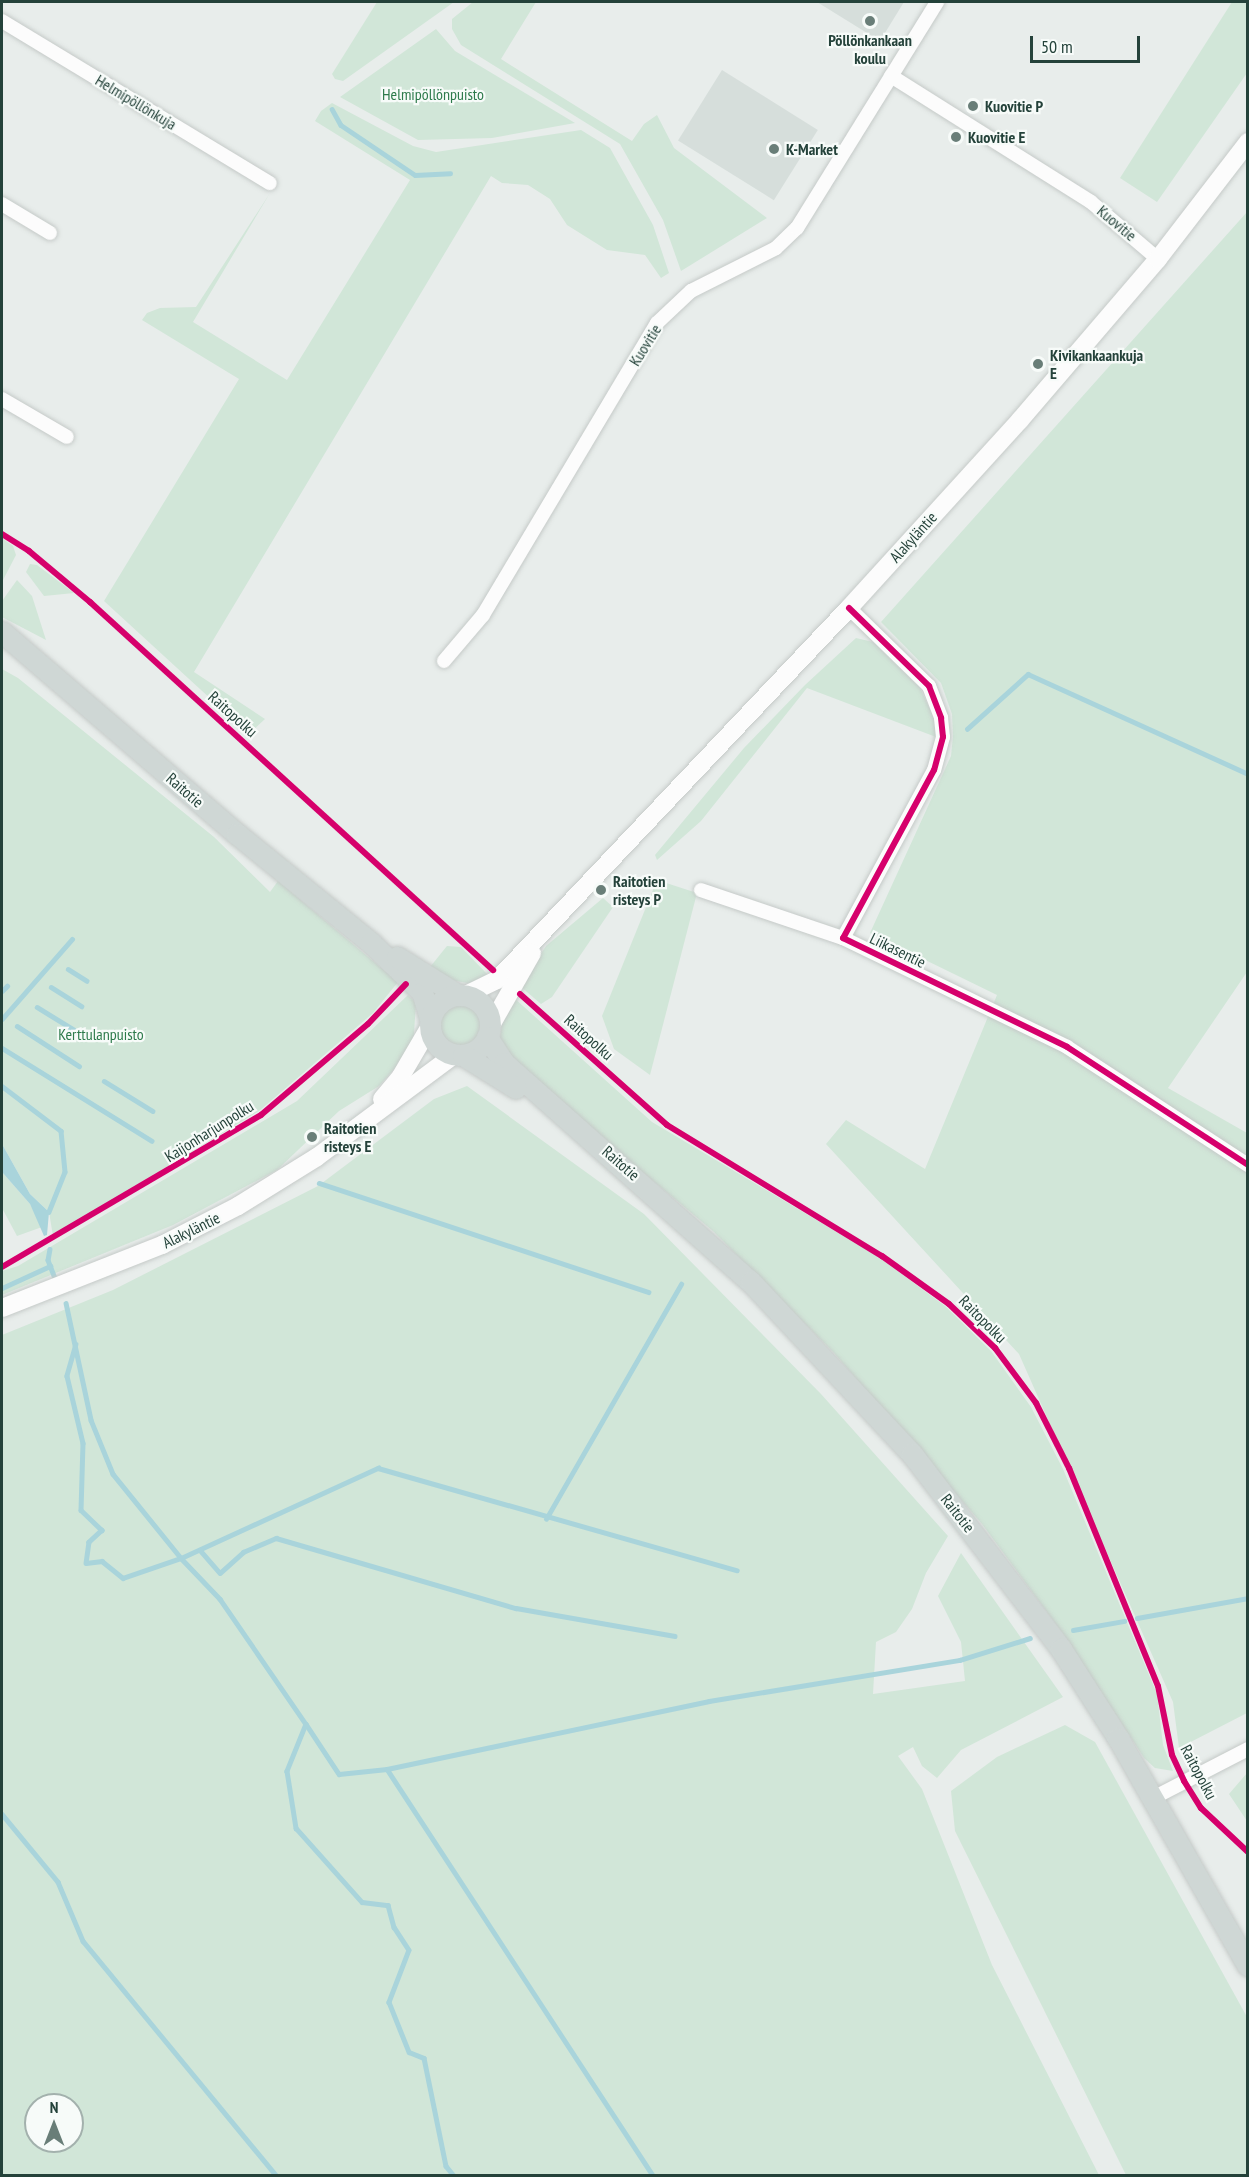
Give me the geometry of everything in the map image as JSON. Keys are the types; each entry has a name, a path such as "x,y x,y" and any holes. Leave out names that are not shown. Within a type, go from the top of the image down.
{"main road":[{"name":"Alakyläntie","path":"462,995 497,980 849,608 1020,420 1158,259 1246,146"},
{"name":"Raitotie","path":"2,632 237,834 371,944 422,992 430,1023"},
{"name":"Alakyläntie","path":"489,1032 508,989 558,914"},
{"name":"Raitotie","path":"371,944 424,971 462,995"},
{"path":"462,995 484,1007 489,1032 473,1052 459,1055 437,1045 430,1023 440,1002 462,995"},
{"name":"Alakyläntie","path":"364,1121 401,1076 430,1023"},
{"name":"Raitotie","path":"489,1032 504,1063 751,1282 912,1454 1061,1649 1153,1798 1248,1966"},
{"name":"Alakyläntie","path":"2,1308 190,1232 285,1179 459,1055"},
{"name":"Raitotie","path":"459,1055 580,1129"}],"street":[{"name":"Kuovitie","path":"444,661 483,615 657,323 692,291 776,248 797,228 937,2"},
{"name":"Helmipöllönkuja","path":"2,21 270,183"},
{"name":"Kuovitie","path":"891,76 1091,202 1158,259"},
{"path":"2,204 50,233"},
{"path":"2,399 67,437"},
{"name":"Liikasentie","path":"843,938 934,770 943,737 941,718 929,686 849,608"},
{"name":"Liikasentie","path":"701,891 843,938 1067,1047 1248,1165"},
{"path":"1153,1798 1248,1749"}],"shaded area":[{"name":"Pöllönkankaan koulu","path":"817,2 904,2 880,41"},
{"path":"722,70 818,130 774,200 678,140"}],"green space":[{"path":"377,2 454,2 343,81 335,79 332,74"},
{"path":"473,2 536,2 501,59 632,141 644,124 657,115 674,148 767,218 681,271 663,220 620,144 461,45 452,29 452,19"},
{"path":"1232,2 1247,2 1247,73 1157,202 1120,178"},
{"name":"Helmipöllönpuisto","path":"436,29 455,51 575,123 492,138 418,140 340,97"},
{"path":"332,103 413,146 436,152 581,130 610,148 653,225 669,273 661,278 645,255 607,250 567,225 550,199 528,185 502,183 491,176 194,672 265,719 249,734 104,601 239,379 142,320 147,313 160,308 196,307 270,193 193,322 287,380 410,180 315,121 321,111"},
{"path":"1247,212 1247,972 1168,1088 1247,1133 1247,1713 1179,1748 1173,1702 1019,1354 826,1144 846,1120 925,1169 997,995 870,933 951,756 953,736 952,714 941,683 881,622"},
{"path":"2,538 13,546 16,555 2,582"},
{"path":"30,564 37,565 74,593 44,596 26,572"},
{"path":"17,580 32,596 46,640 2,617 2,601"},
{"path":"856,638 873,642 920,688 934,718 936,737 807,688 701,821 657,860 655,855 744,748 805,685"},
{"name":"Kerttulanpuisto","path":"2,669 18,678 214,837 270,892 278,881 398,982 373,1013 259,1111 53,1236 49,1212 30,1194 2,1144"},
{"path":"657,880 697,893 650,1075 614,1049 602,1016"},
{"path":"603,898 613,907 552,997 541,1004 520,986 546,946"},
{"path":"447,946 461,947 488,975 473,984 456,981 430,967"},
{"path":"408,995 416,1003 413,1048 379,1086 339,1111 277,1170 173,1225 2,1295 2,1271 18,1266 297,1101"},
{"path":"513,997 652,1122 880,1258 945,1306 991,1351 1031,1407 1063,1469 1157,1694 1163,1745 1173,1771 1155,1768 1144,1758 1069,1642 982,1524 834,1353 713,1231 518,1068 499,1044 503,1018"},
{"path":"461,1003 476,1009 482,1024 476,1039 461,1045 446,1039 440,1024 446,1009"},
{"path":"467,1086 644,1214 821,1394 948,1536 926,1573 912,1609 896,1632 876,1642 873,1694 965,1681 961,1642 938,1596 961,1553 1063,1697 961,1750 937,1778 922,1766 913,1747 898,1756 922,1789 992,1965 1099,2175 2,2175 2,1335 113,1290 318,1186 434,1099"},
{"path":"2,1172 30,1204 42,1227 17,1236 2,1208"},
{"path":"1065,1725 1095,1742 1247,2017 1247,2175 1126,2175 955,1831 951,1791 997,1757"},
{"path":"1247,1773 1247,1821 1229,1794"}],"water":[{"path":"2,1144 30,1194 49,1212 47,1235 44,1236 30,1204 2,1172"}],"waterway":[{"path":"332,109 341,125 415,175 450,173"},
{"path":"967,729 1028,674 1248,774"},
{"path":"2,1019 72,939"},
{"path":"68,969 87,981"},
{"path":"2,991 7,986"},
{"path":"51,987 81,1006"},
{"path":"37,1007 81,1034"},
{"path":"17,1026 79,1066"},
{"path":"2,1048 152,1141"},
{"path":"104,1081 153,1111"},
{"path":"2,1086 61,1131 65,1172 49,1212"},
{"path":"319,1183 648,1292"},
{"path":"50,1249 48,1260 54,1276"},
{"path":"2,1288 50,1266"},
{"path":"546,1519 681,1284"},
{"path":"66,1303 91,1420 113,1474 181,1558 220,1599 306,1724 287,1771 296,1828 362,1902 388,1905 394,1927 409,1950 389,2002 409,2052 424,2058 446,2166 454,2176"},
{"path":"76,1344 67,1376 83,1443 81,1510 102,1530 89,1542 86,1563 102,1561 123,1578 181,1558 378,1468 737,1570"},
{"path":"200,1550 220,1573 243,1552 276,1538 516,1608 675,1636"},
{"path":"1137,1618 1248,1598"},
{"path":"1073,1630 1124,1621"},
{"path":"387,1769 709,1701 960,1660 1030,1638"},
{"path":"306,1724 339,1774 387,1769 653,2176"},
{"path":"2,1814 58,1882 83,1941 277,2176"}],"cycle path":[{"name":"Raitopolku","path":"2,534 29,551 90,602 493,970"},
{"path":"849,608 929,686 941,718 943,737 934,770 843,938 1067,1047 1248,1165"},
{"name":"Kaijonharjunpolku","path":"2,1267 261,1115 368,1024 406,984"},
{"name":"Raitopolku","path":"520,994 667,1125 882,1256 949,1304 995,1348 1036,1403 1069,1468 1158,1686 1172,1755 1184,1781 1201,1808 1248,1852"}],"place":[{"name":"Pöllönkankaan koulu","path":"870,21"},
{"name":"Kuovitie P","path":"973,106"},
{"name":"Kuovitie E","path":"956,137"},
{"name":"K-Market","path":"774,149"},
{"name":"Kivikankaankuja E","path":"1038,364"},
{"name":"Raitotien risteys P","path":"601,890"},
{"name":"Raitotien risteys E","path":"312,1137"}]}
